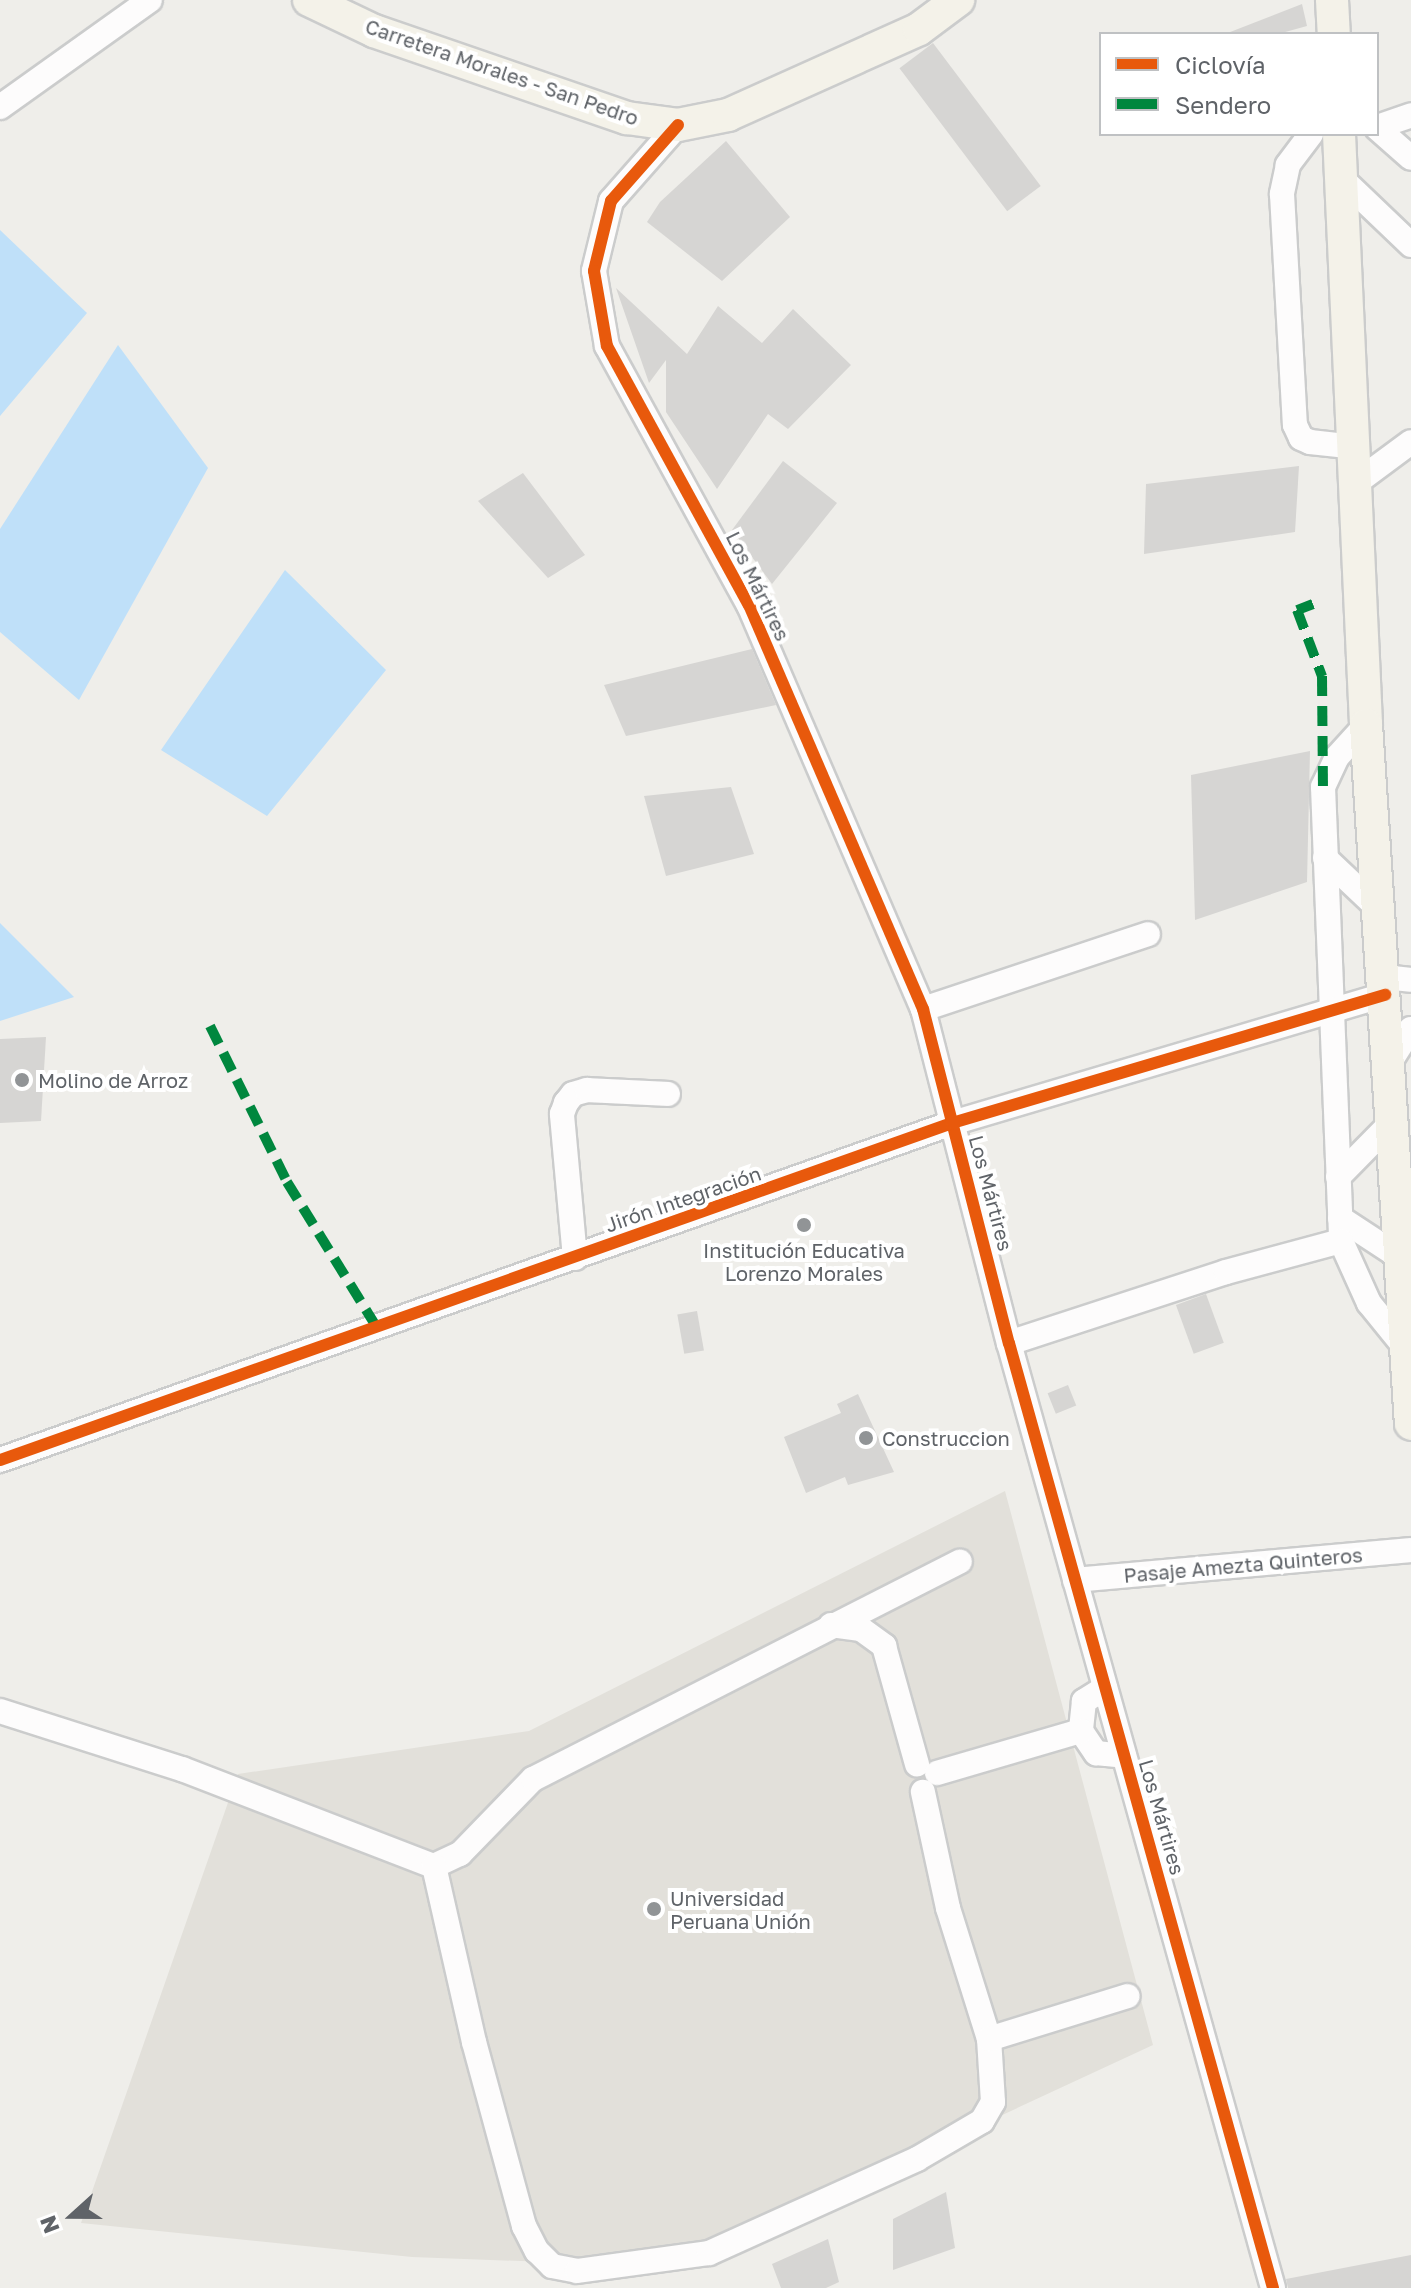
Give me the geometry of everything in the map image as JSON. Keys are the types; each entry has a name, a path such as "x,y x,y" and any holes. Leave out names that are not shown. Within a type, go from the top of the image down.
{"main road":[{"name":"Carretera Morales - San Pedro","path":"309,0 374,31 612,113 678,125 728,115 755,103 919,29 958,0"},
{"path":"1332,0 1334,32"},
{"path":"1339,136 1366,725 1380,910 1393,984 1390,1062 1392,1122 1409,1352 1411,1424"}],"street":[{"path":"0,107 150,0"},
{"path":"1379,126 1411,115"},
{"name":"Los Mártires","path":"678,125 611,201 594,271 607,346 749,605 923,1009 1009,1343 1273,2288"},
{"path":"1379,129 1411,158"},
{"path":"1310,136 1288,165 1282,194 1295,425 1301,438 1310,442 1355,447"},
{"path":"1341,178 1411,245"},
{"path":"1357,482 1411,442"},
{"path":"1366,725 1337,757 1323,787 1340,1230 1369,1303 1409,1352"},
{"path":"1325,858 1380,910"},
{"path":"923,1009 1148,934"},
{"name":"Jirón Integración","path":"0,1460 952,1123 1332,1011 1393,984"},
{"path":"1390,1062 1411,1029"},
{"path":"575,1258 562,1114 566,1103 573,1094 587,1090 668,1094"},
{"path":"1338,1177 1392,1122"},
{"path":"1009,1343 1226,1272 1340,1230 1401,1258"},
{"name":"Pasaje Amezta Quinteros","path":"1075,1580 1411,1550"},
{"path":"0,1711 182,1769 434,1866 460,1854 533,1779 960,1561"},
{"path":"434,1866 524,2226 552,2266 577,2271 709,2253 917,2159 964,2134 989,2112 995,2092 989,2039 948,1908 926,1776 884,1646 861,1629 831,1625"},
{"path":"1105,1688 1084,1701 1081,1731 1096,1753 1124,1756"},
{"path":"926,1776 1081,1731"},
{"path":"989,2039 1128,1996"}],"shaded area":[{"name":"Universidad Peruana Unión","path":"1005,1491 1153,2045 690,2260 574,2263 412,2257 81,2223 238,1774 529,1731"}],"water":[{"path":"0,230 87,313 0,416"},
{"path":"118,345 208,468 79,700 0,632 0,529"},
{"path":"285,570 386,670 267,816 161,750"},
{"path":"0,923 74,997 0,1021"}],"building":[{"path":"1302,4 1307,26 1285,32 1230,32"},
{"path":"933,43 1041,186 1007,211 899,68"},
{"path":"726,141 790,217 722,281 647,222 660,202"},
{"path":"616,288 687,354 718,306 762,343 793,309 851,365 788,429 768,414 717,489 666,412 666,360 649,383"},
{"path":"783,461 837,503 772,584 732,530"},
{"path":"1299,466 1295,532 1144,554 1146,484"},
{"path":"523,473 585,555 548,578 478,501"},
{"path":"752,649 776,705 626,736 604,685"},
{"path":"1310,751 1307,882 1195,920 1191,775"},
{"path":"731,787 754,854 666,876 644,796"},
{"name":"Molino de Arroz","path":"46,1037 41,1121 0,1123 0,1039"},
{"path":"1206,1294 1224,1343 1194,1354 1176,1305"},
{"path":"697,1311 704,1350 684,1354 677,1314"},
{"name":"Construccion","path":"1068,1385 1076,1405 1056,1414 1048,1393"},
{"path":"858,1394 894,1472 848,1485 845,1477 806,1493 784,1437 841,1413 837,1404"},
{"path":"946,2192 955,2248 893,2270 893,2219"},
{"path":"828,2239 839,2282 826,2288 781,2288 772,2264"},
{"path":"1411,2255 1411,2288 1288,2288 1286,2279"}],"marked path":[{"path":"1313,604 1297,610 1322,676 1323,787"},
{"path":"210,1026 287,1182 377,1328"}],"cycle path":[{"path":"678,125 611,201 594,271 607,346 749,605 923,1009 1009,1343 1273,2288"},
{"path":"0,1460 952,1123 1385,995"}],"place":[{"name":"Molino de Arroz","path":"22,1080"},
{"name":"Institución Educativa Lorenzo Morales","path":"804,1225"},
{"name":"Construccion","path":"866,1438"},
{"name":"Universidad Peruana Unión","path":"654,1909"}]}
